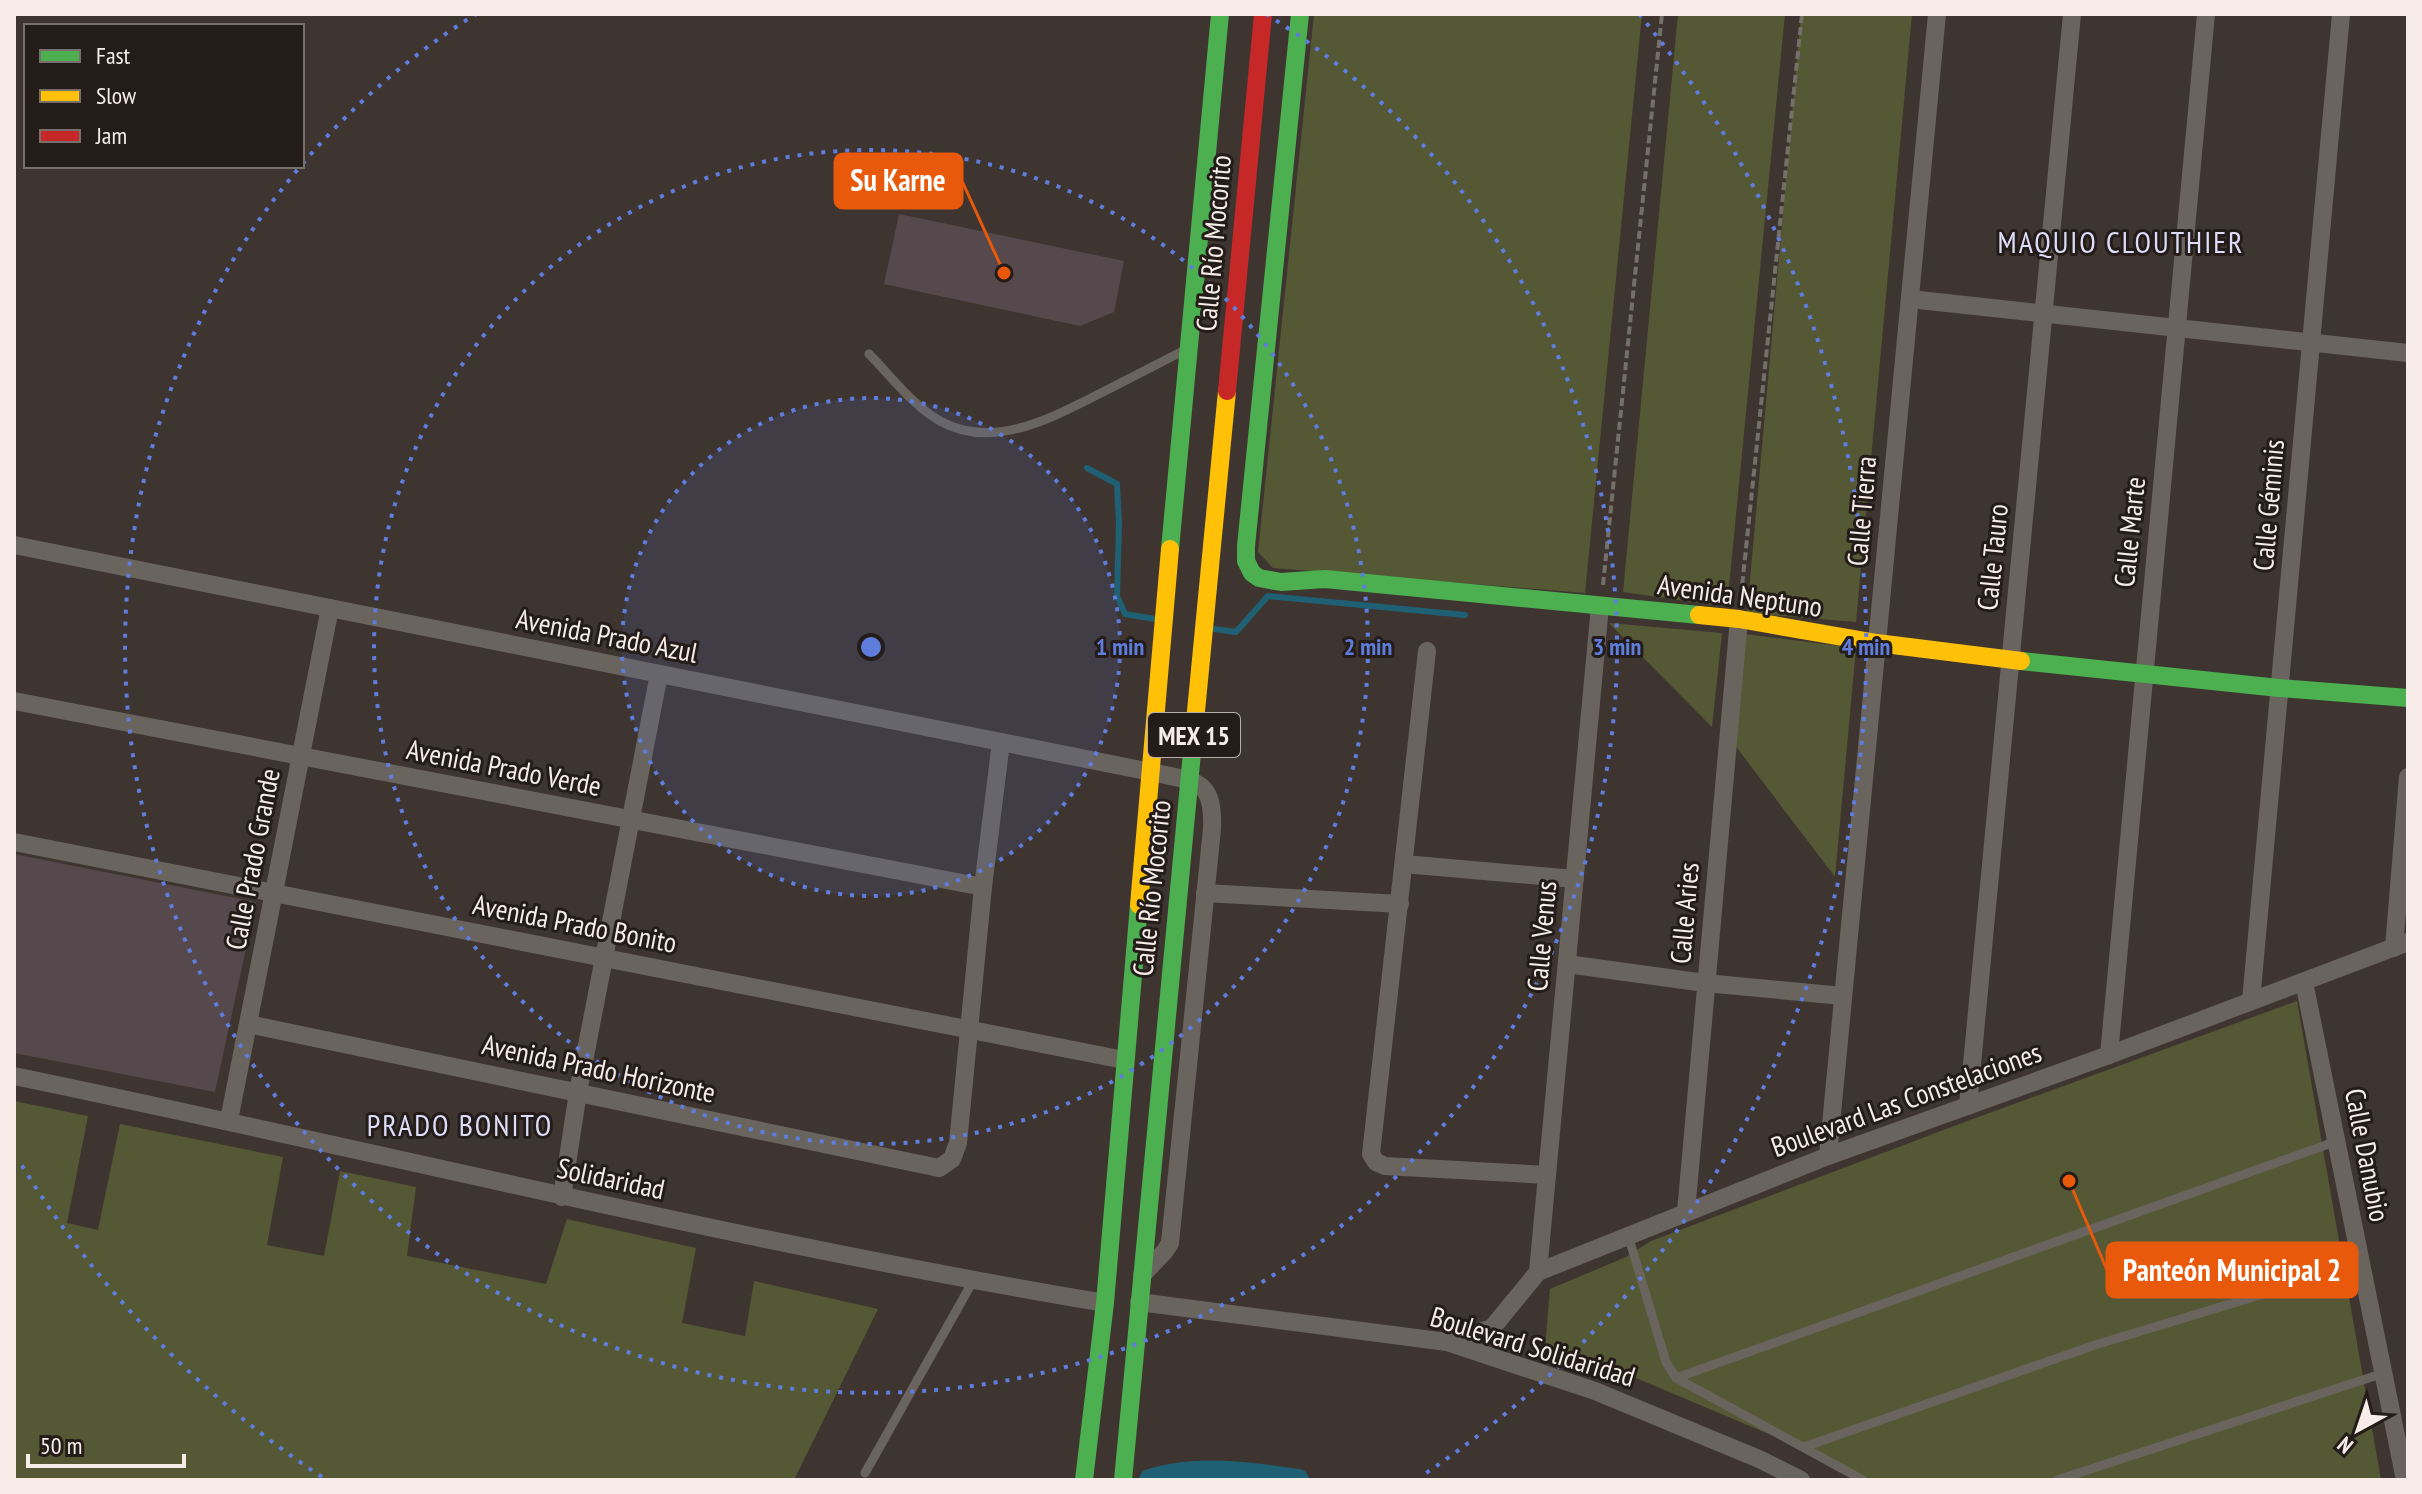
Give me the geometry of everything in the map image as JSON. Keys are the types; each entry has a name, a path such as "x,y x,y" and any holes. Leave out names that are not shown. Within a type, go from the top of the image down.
{"main road":[{"name":"Calle Río Mocorito","path":"1084,1480 1105,1303 1124,1060 1220,14"},
{"name":"Calle Río Mocorito","path":"1123,1480 1263,14"},
{"name":"Avenida Neptuno","path":"1300,14 1248,527 1246,565 1255,577 1265,581 1325,579 1739,619 1877,643 2010,660 2408,698"}],"street":[{"name":"Calle Tierra","path":"1828,1156 1937,14"},
{"name":"Calle Tauro","path":"1968,1106 2072,14"},
{"name":"Calle Marte","path":"2109,1055 2206,14"},
{"name":"Calle Géminis","path":"2251,1001 2341,14"},
{"path":"1910,299 2408,353"},
{"name":"Avenida Prado Azul","path":"14,545 1189,780"},
{"name":"Calle Venus","path":"1538,1272 1600,606"},
{"name":"Calle Prado Grande","path":"229,1120 330,608"},
{"name":"Calle Aries","path":"1686,1212 1739,619"},
{"path":"1427,651 1371,1151 1373,1158 1385,1166 1547,1175"},
{"path":"562,1197 578,1092 659,674"},
{"name":"Avenida Prado Verde","path":"14,701 983,887"},
{"path":"971,1030 983,887 1001,742"},
{"path":"2401,945 2408,777"},
{"path":"1141,1275 1170,1243 1212,829 1211,799 1204,787 1189,780"},
{"name":"Avenida Prado Bonito","path":"14,842 1124,1060"},
{"path":"1404,864 1575,879"},
{"path":"1205,893 1400,904"},
{"name":"Boulevard Las Constelaciones","path":"1447,1342 1492,1328 1538,1272 1828,1156 2401,945"},
{"path":"1567,964 1705,983 1843,996"},
{"name":"Calle Danubio","path":"2304,982 2405,1480"},
{"name":"Avenida Prado Horizonte","path":"248,1024 939,1168 952,1159 958,1143 971,1030"},
{"name":"Solidaridad","path":"14,1076 229,1120 562,1197 973,1281 1105,1303"},
{"name":"Boulevard Solidaridad","path":"1139,1302 1447,1342 1595,1391 1771,1473 1801,1480"}],"lane":[{"path":"869,354 937,420 965,430 991,432 1028,427 1047,419 1189,348"},
{"path":"1676,1378 2337,1141"},
{"path":"1628,1235 1666,1362 1676,1378 1863,1480"},
{"path":"1804,1447 2095,1345 2362,1264"},
{"path":"865,1473 973,1281"},
{"path":"2057,1480 2384,1373"}],"path":[{"path":"1600,606 1662,14"},
{"path":"1739,619 1802,14"}],"green space":[{"path":"1314,14 1642,14 1585,593 1273,568 1258,552"},
{"path":"1678,14 1785,14 1727,607 1623,592"},
{"path":"1801,14 1912,14 1856,622 1747,613"},
{"path":"1609,623 1722,633 1712,727"},
{"path":"1744,634 1856,648 1835,877 1734,744"},
{"path":"2297,1001 2381,1480 1859,1480 1790,1443 1636,1378 1544,1360 1550,1289 1626,1257 1651,1241"},
{"path":"14,1101 88,1116 67,1223 98,1230 120,1124 283,1157 267,1245 324,1256 340,1171 416,1187 407,1256 546,1284 567,1219 696,1248 682,1323 745,1336 754,1281 878,1309 794,1480 14,1480"}],"building":[{"path":"899,214 1124,261 1114,312 1080,326 884,284"},
{"path":"14,854 256,902 215,1092 14,1053"}],"waterway":[{"path":"1087,468 1117,484 1117,596 1125,614 1155,619"},
{"path":"1214,629 1236,632 1268,596 1465,615"},
{"path":"1150,1480 1205,1472 1298,1480"}],"traffic: fast":[{"path":"1170,549 1220,14"},
{"path":"1300,14 1246,546 1246,561 1252,573 1259,578 1281,582 1325,579 1699,615"},
{"path":"2021,661 2408,698"},
{"path":"1123,1480 1193,742"},
{"path":"1084,1480 1105,1303 1139,905"}],"traffic: slow":[{"path":"1193,742 1227,391"},
{"path":"1139,905 1170,549"},
{"path":"1699,615 1877,643 2021,661"}],"traffic: jam":[{"path":"1227,391 1263,14"}],"place":[{"name":"Su Karne","path":"1004,273"},
{"name":"Panteón Municipal 2","path":"2069,1181"}],"district":[{"name":"MAQUIO CLOUTHIER","path":"2121,241"},
{"name":"PRADO BONITO","path":"460,1124"}]}
